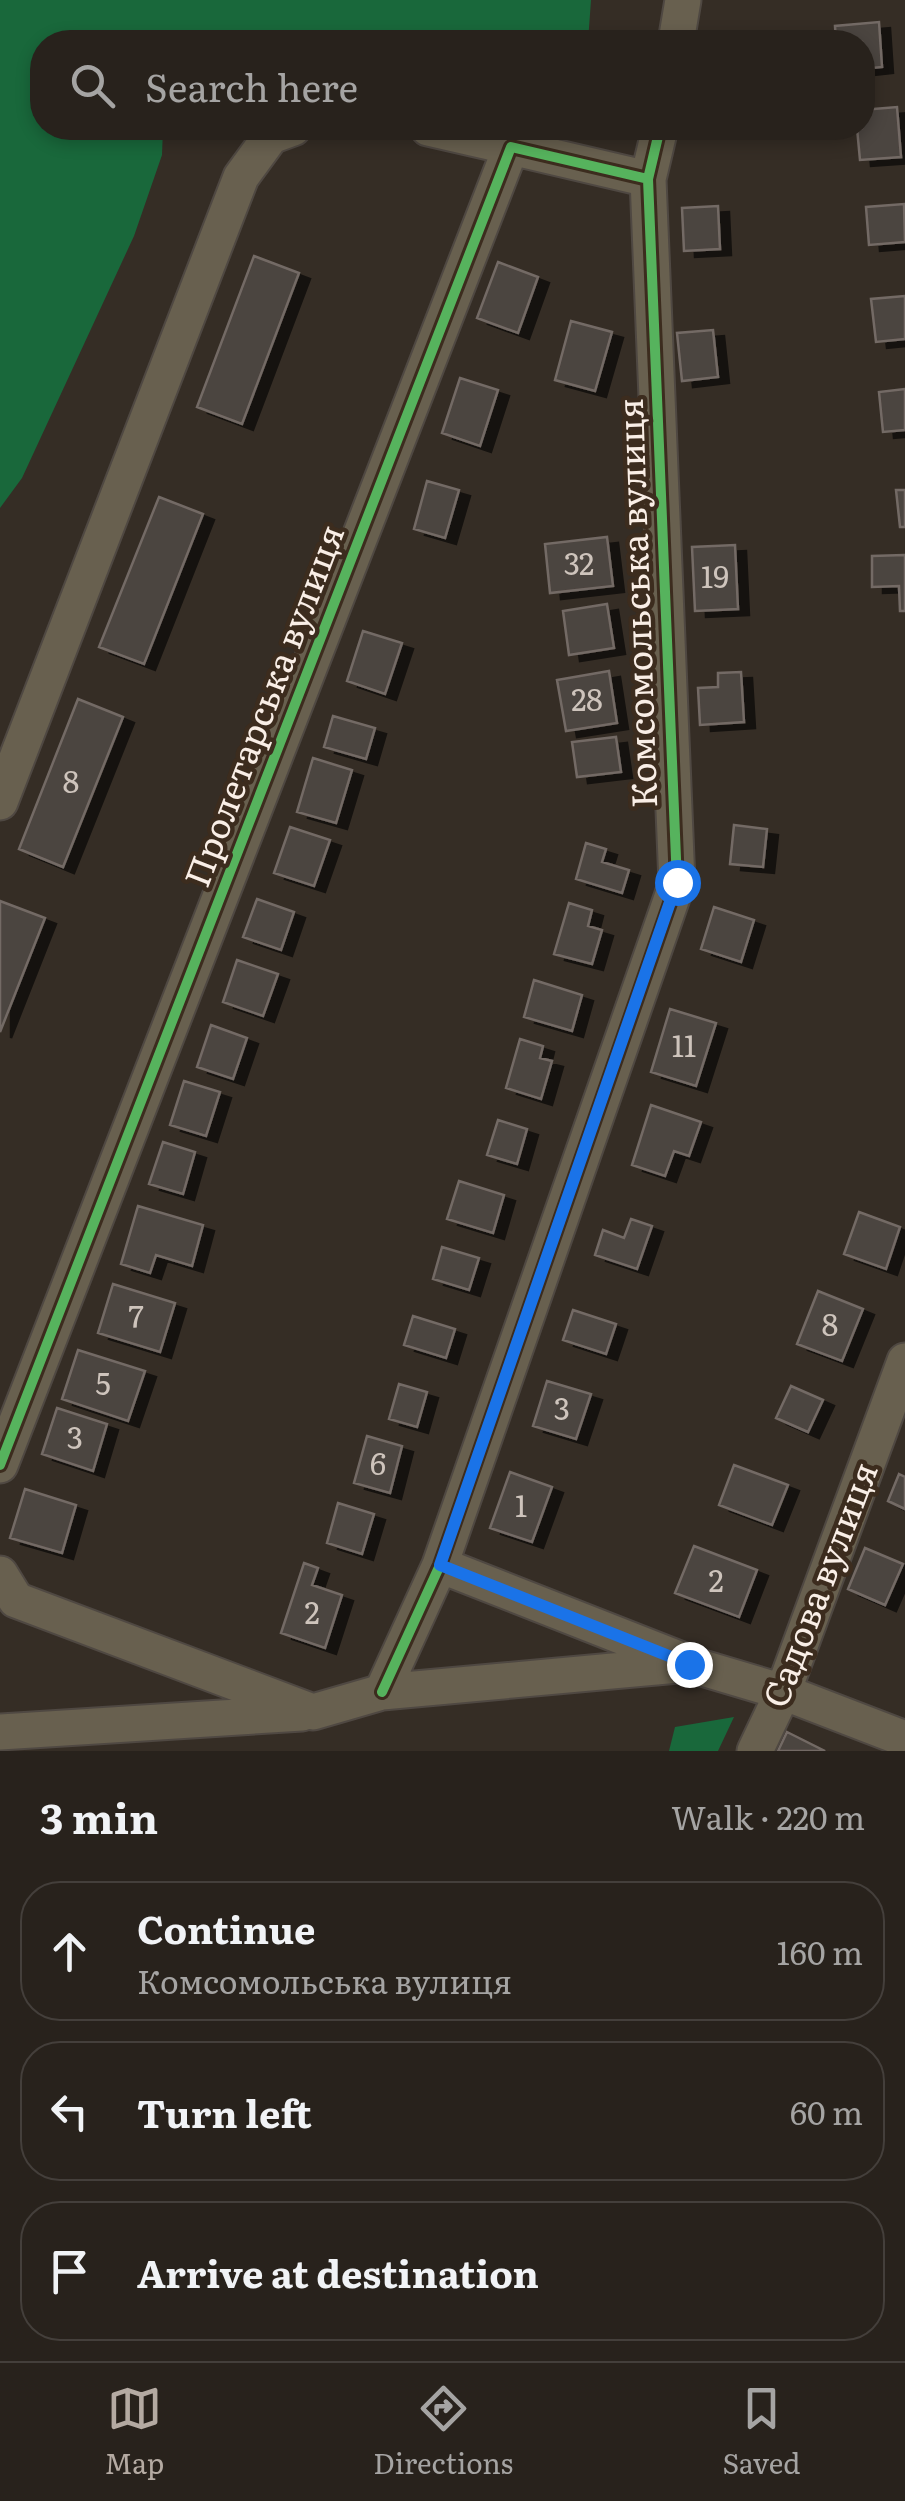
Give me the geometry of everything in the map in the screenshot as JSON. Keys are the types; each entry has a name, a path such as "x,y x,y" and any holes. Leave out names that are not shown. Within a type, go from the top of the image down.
{"street":[{"path":"678,30 683,0"},
{"path":"0,802 240,177 268,140"},
{"path":"481,140 648,178 657,140"},
{"name":"Пролетарська вулиця","path":"0,1465 512,147"},
{"name":"Комсомольська вулиця","path":"382,1692 440,1565 677,882 648,178"},
{"name":"Садова вулиця","path":"755,1751 783,1692 905,1361"},
{"path":"440,1565 689,1664 783,1692 905,1739"},
{"path":"0,1574 16,1600 313,1712"},
{"path":"0,1732 313,1712 382,1692 689,1664"}],"green space":[{"path":"0,0 591,0 589,30 30,30 30,140 163,140 162,155 134,236 22,478 0,508"},
{"path":"734,1717 718,1751 669,1751 675,1727"}],"building":[{"path":"879,22 882,67 875,68 875,30 835,30 835,26"},
{"path":"897,107 901,157 860,160 858,140 875,140 875,109"},
{"path":"904,204 905,242 869,245 866,207"},
{"path":"718,206 720,249 684,251 682,208"},
{"path":"254,256 299,273 242,424 197,407"},
{"path":"498,262 538,277 518,333 477,318"},
{"path":"905,296 905,339 876,342 871,299"},
{"path":"571,321 612,332 595,391 555,380"},
{"path":"713,330 718,377 682,381 677,333"},
{"path":"460,378 498,390 480,446 442,433"},
{"path":"905,389 905,430 883,432 879,392"},
{"path":"427,481 459,490 445,538 414,529"},
{"path":"896,490 905,490 905,527 900,527"},
{"path":"159,497 203,514 144,664 99,647"},
{"path":"607,537 613,586 550,593 545,544"},
{"path":"735,545 738,609 695,611 692,547"},
{"path":"905,555 905,611 900,611 899,586 872,587 872,556"},
{"path":"607,604 614,648 569,655 563,611"},
{"path":"363,631 402,643 385,694 347,681"},
{"path":"609,671 617,723 566,731 557,680"},
{"path":"741,672 744,722 700,725 698,688 718,687 718,673"},
{"path":"78,699 123,717 63,867 19,849"},
{"path":"333,716 375,728 366,759 324,747"},
{"path":"616,737 621,772 577,777 572,742"},
{"path":"313,758 352,770 336,823 297,812"},
{"path":"734,825 767,829 763,867 730,864"},
{"path":"290,827 330,840 314,886 274,873"},
{"path":"586,843 606,849 602,862 629,870 622,893 576,879"},
{"path":"257,899 294,912 281,950 243,937"},
{"path":"0,901 45,918 0,1032"},
{"path":"569,903 592,910 588,926 602,930 592,964 554,954"},
{"path":"714,907 754,920 741,962 701,949"},
{"path":"237,960 278,974 263,1016 223,1002"},
{"path":"534,980 582,995 572,1031 524,1017"},
{"path":"670,1009 716,1023 696,1086 651,1072"},
{"path":"211,1025 247,1038 233,1079 197,1067"},
{"path":"520,1039 543,1046 540,1058 552,1061 541,1099 506,1088"},
{"path":"184,1081 220,1092 206,1136 170,1125"},
{"path":"651,1105 701,1122 689,1156 674,1151 665,1176 632,1165"},
{"path":"498,1120 527,1129 517,1164 487,1155"},
{"path":"163,1142 195,1152 183,1194 149,1184"},
{"path":"459,1181 504,1195 493,1233 447,1219"},
{"path":"138,1206 203,1225 192,1266 156,1255 150,1273 121,1264"},
{"path":"859,1212 900,1227 886,1269 844,1254"},
{"path":"631,1219 652,1226 637,1269 595,1255 603,1230 624,1238"},
{"path":"442,1247 479,1258 469,1290 433,1279"},
{"path":"113,1284 175,1303 160,1352 98,1333"},
{"path":"818,1291 863,1309 842,1361 797,1344"},
{"path":"573,1310 616,1324 606,1354 563,1340"},
{"path":"413,1316 455,1329 446,1358 404,1345"},
{"path":"78,1350 145,1371 128,1421 62,1399"},
{"path":"547,1381 591,1394 576,1439 533,1426"},
{"path":"399,1384 427,1392 417,1427 389,1419"},
{"path":"791,1386 823,1400 808,1432 776,1418"},
{"path":"57,1408 107,1424 93,1471 42,1454"},
{"path":"367,1436 402,1446 390,1493 354,1483"},
{"path":"734,1465 788,1485 772,1525 719,1505"},
{"path":"510,1472 552,1487 532,1542 490,1528"},
{"path":"899,1474 905,1477 905,1509 888,1501"},
{"path":"25,1489 76,1505 62,1553 10,1538"},
{"path":"338,1503 374,1514 362,1554 327,1543"},
{"path":"694,1546 757,1570 739,1617 675,1593"},
{"path":"865,1548 903,1564 885,1605 848,1589"},
{"path":"304,1563 318,1568 312,1585 342,1595 325,1648 281,1633"},
{"path":"787,1732 825,1751 778,1751"}],"cycle path":[{"path":"0,1465 511,147 648,179 657,140"},
{"path":"382,1692 440,1565 677,883 648,179"}],"route":[{"path":"677,882 440,1565 689,1664"}]}
